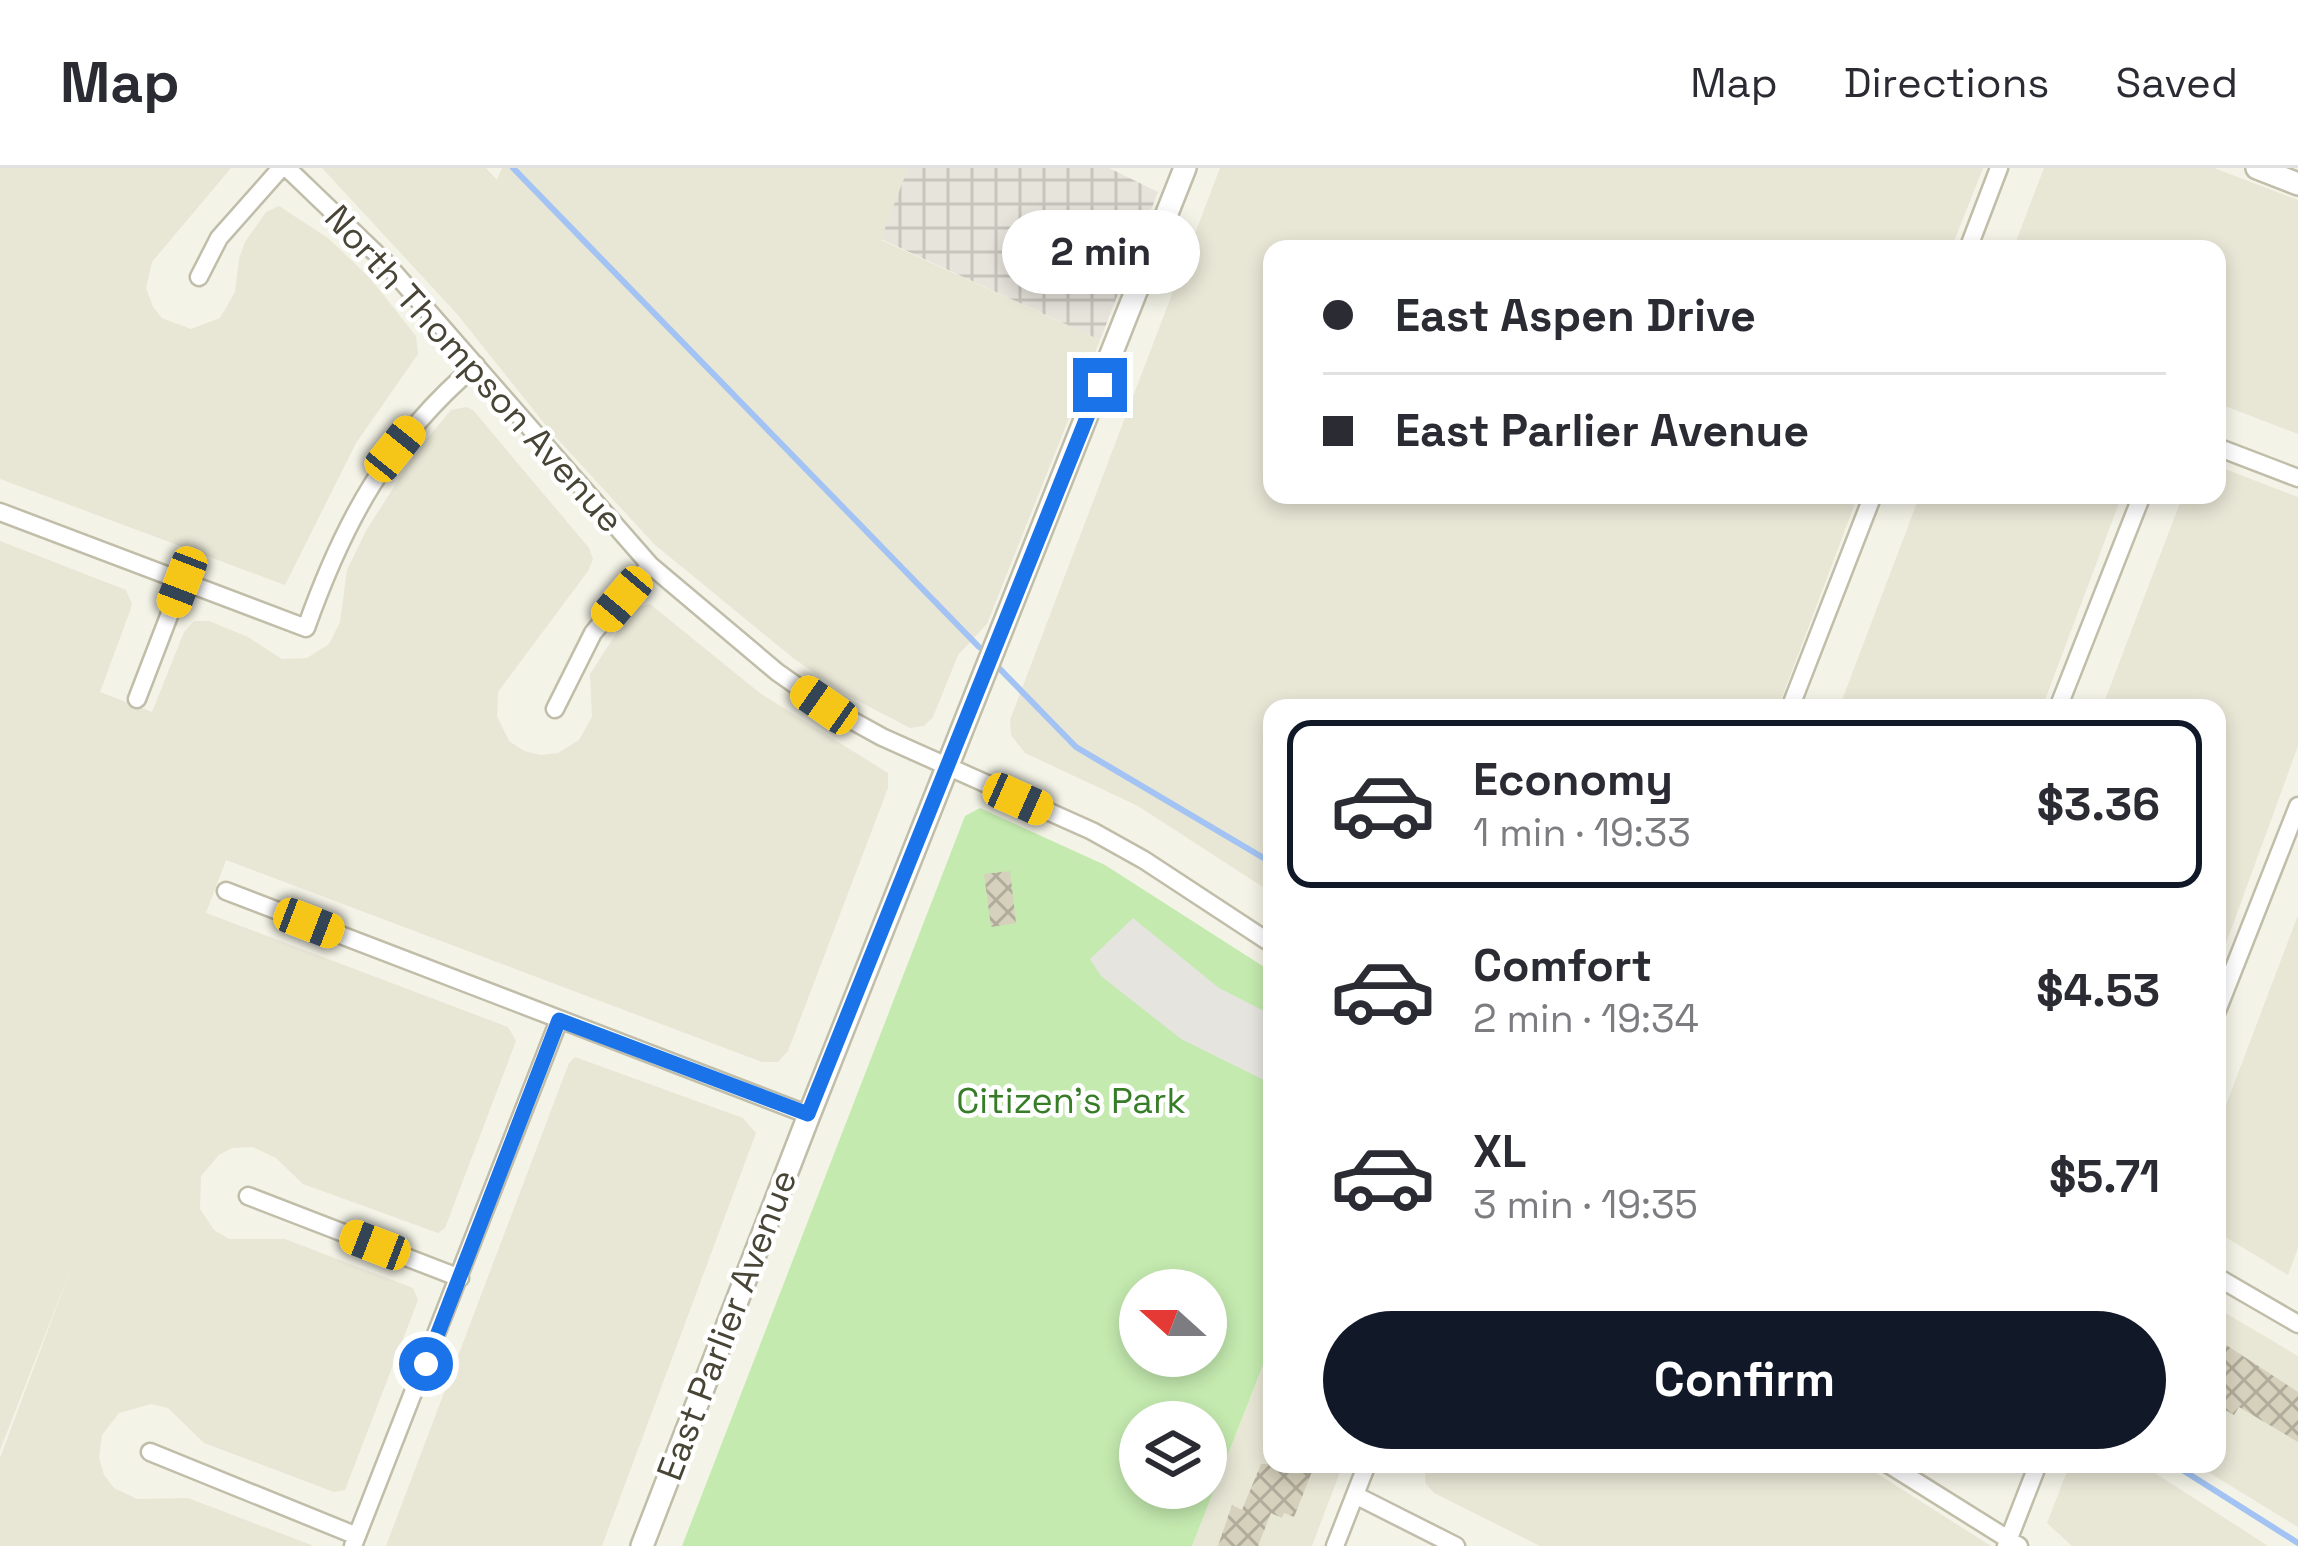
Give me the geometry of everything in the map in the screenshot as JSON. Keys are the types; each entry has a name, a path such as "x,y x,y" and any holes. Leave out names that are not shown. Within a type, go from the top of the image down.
{"street":[{"path":"199,278 219,238 284,168"},
{"name":"North Thompson Avenue","path":"284,168 386,262 650,565 731,636 824,705 947,767 1092,831 1263,938"},
{"name":"East Parlier Avenue","path":"642,1546 808,1114 1186,168"},
{"path":"1972,240 1999,168"},
{"path":"2257,168 2298,184"},
{"path":"0,512 306,628 331,557 370,486 419,418 476,365"},
{"path":"2226,450 2298,478"},
{"path":"1794,699 1869,504"},
{"path":"2062,699 2138,504"},
{"path":"555,709 593,633 650,565"},
{"path":"137,699 182,582"},
{"path":"2226,988 2298,806"},
{"path":"226,890 808,1114"},
{"path":"150,1452 355,1541 559,1020"},
{"path":"248,1196 460,1278"},
{"path":"2226,1281 2298,1324"},
{"path":"1335,1546 1363,1473"},
{"path":"1902,1473 2011,1544 2035,1473"},
{"path":"1355,1495 1456,1546"}],"shaded area":[{"path":"0,168 231,168 152,262 146,288 162,318 191,329 220,318 235,292 245,242 266,212 279,206 328,238 370,278 416,336 418,354 356,443 285,585 0,479"},
{"path":"322,168 486,168 497,180 502,168 908,168 881,240 1100,340 987,624 958,655 933,717 924,726 910,728 843,693 654,544 552,433 457,314"},
{"path":"908,168 1109,168 1158,192 1100,340 881,239"},
{"path":"1220,168 1983,168 1955,240 1263,240 1263,504 1854,504 1781,699 1263,699 1263,887 1138,806 1025,753 1011,735 1010,720"},
{"path":"2044,168 2214,168 2298,200 2298,434 2226,406 2226,240 2016,240"},
{"path":"466,407 589,548 593,559 498,692 497,716 509,741 541,755 558,753 579,740 592,717 590,674 630,612 650,604 761,694 888,773 888,788 788,1051 778,1062 762,1062 226,860 206,913 508,1027 516,1041 445,1228 438,1233 303,1184 276,1158 253,1147 232,1148 219,1155 201,1176 200,1209 214,1230 229,1239 285,1239 413,1288 418,1300 345,1490 334,1492 204,1443 168,1408 151,1404 119,1413 102,1435 99,1458 104,1475 114,1488 137,1499 188,1498 314,1546 0,1546 0,1458 72,1266 0,1450 0,541 126,590 132,604 100,692 152,712 184,632 194,621 209,621 248,637 282,659 307,658 329,644 340,622 347,570 367,529 417,451 451,410"},
{"path":"2226,469 2298,497 2298,746 2226,943 2226,699 2105,699 2180,504 2226,504"},
{"path":"1917,504 2119,504 2045,699 1842,699"},
{"path":"2298,915 2298,1248 2288,1275 2226,1237 2226,1105"},
{"path":"1133,918 1219,988 1263,1010 1263,1080 1181,1039 1101,976 1090,959"},
{"path":"575,1057 743,1118 756,1133 602,1546 386,1546 569,1063"},
{"path":"2226,1313 2298,1356 2298,1527 2210,1473 2226,1473"},
{"path":"1263,1365 1263,1473 1340,1473 1312,1546 1192,1546 1207,1509 1227,1509 1227,1457"},
{"path":"1426,1473 1876,1473 1991,1546 1540,1546 1434,1493 1425,1483"},
{"path":"2066,1473 2155,1473 2268,1546 2072,1546 2047,1523"}],"green space":[{"name":"Citizen's Park","path":"980,808 1105,865 1263,966 1263,1365 1227,1457 1227,1401 1119,1401 1119,1509 1207,1509 1192,1546 682,1546 965,816"}],"building":[{"path":"1010,871 1016,923 991,927 984,874"},
{"path":"2226,1345 2298,1392 2298,1442 2239,1407 2234,1415 2226,1410"},
{"path":"1261,1464 1263,1473 1311,1473 1294,1517 1271,1513 1258,1546 1218,1546 1232,1505 1242,1510"}],"waterway":[{"path":"513,168 979,647"},
{"path":"999,668 1076,747 1263,858"},
{"path":"2187,1473 2298,1543"}],"route":[{"path":"426,1364 559,1020 808,1114 1100,385"}]}
